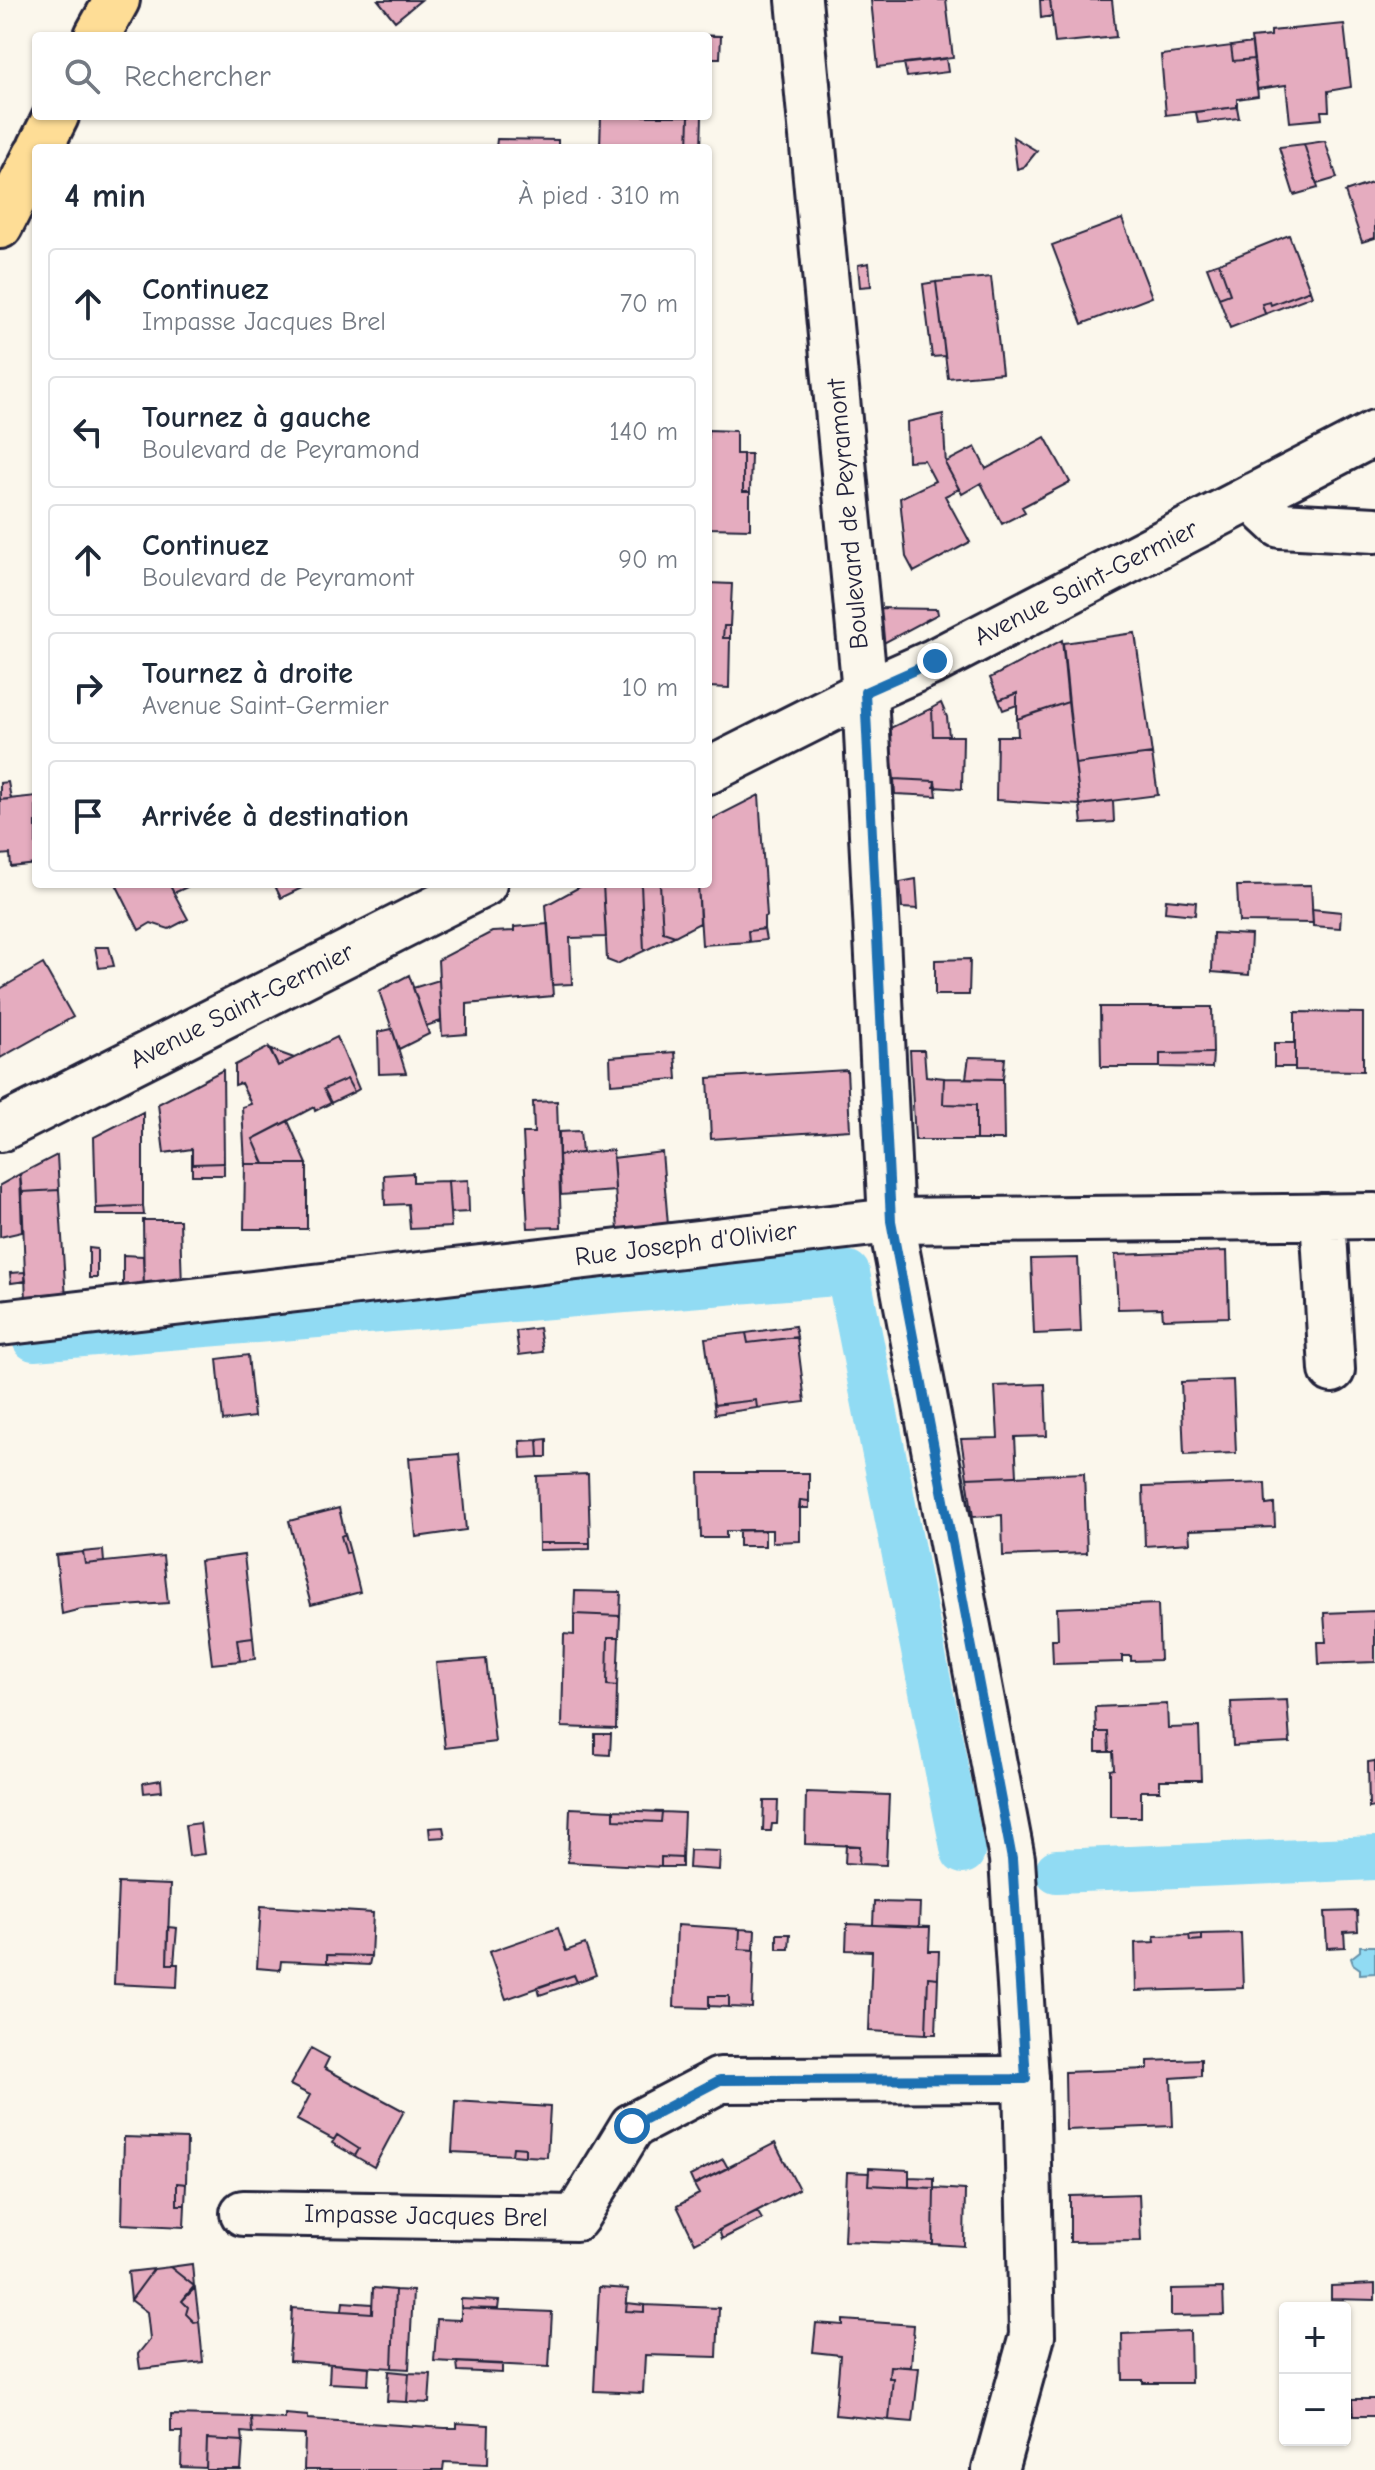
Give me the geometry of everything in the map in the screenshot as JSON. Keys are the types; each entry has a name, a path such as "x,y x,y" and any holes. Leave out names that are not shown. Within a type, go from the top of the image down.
{"highway":[{"path":"99,32 117,0"},
{"path":"42,144 54,120"},
{"path":"0,226 32,163"}],"street":[{"name":"Boulevard de Peyramont","path":"799,0 865,692 891,1221 1012,1859 1026,2079 1032,2336 995,2470"},
{"name":"Avenue Saint-Germier","path":"717,761 935,661 1375,433"},
{"path":"1255,495 1266,512 1280,525 1375,530"},
{"name":"Avenue Saint-Germier","path":"0,1129 476,888"},
{"path":"1323,1216 1332,1370"},
{"name":"Rue Joseph d'Olivier","path":"0,1323 891,1221 1375,1216"},
{"name":"Impasse Jacques Brel","path":"243,2213 576,2218 632,2126 720,2080 1026,2079"}],"water":[{"path":"1360,1946 1375,1946 1375,1973 1360,1974 1360,1969 1353,1964 1351,1958 1360,1951"}],"building":[{"path":"378,0 421,0 395,21"},
{"path":"871,0 946,0 953,58 878,67"},
{"path":"1040,0 1050,0 1052,16 1041,18"},
{"path":"1050,0 1112,0 1116,37 1055,43"},
{"path":"1344,24 1351,87 1328,91 1329,111 1321,111 1322,119 1290,122 1286,85 1257,89 1251,38 1271,36 1271,31"},
{"path":"712,36 721,36 720,58 712,58"},
{"path":"1252,43 1254,59 1233,61 1231,46"},
{"path":"1231,46 1233,61 1254,59 1258,96 1237,99 1237,107 1166,115 1161,55"},
{"path":"946,58 948,72 907,77 904,63"},
{"path":"1237,107 1239,118 1198,123 1196,112"},
{"path":"601,120 689,120 688,144 600,144"},
{"path":"689,120 702,120 701,144 688,144"},
{"path":"1013,137 1037,151 1024,167 1017,169"},
{"path":"497,139 558,140 558,144 496,144"},
{"path":"1325,141 1337,178 1317,184 1304,144"},
{"path":"1304,144 1318,188 1294,195 1279,147"},
{"path":"1375,182 1375,238 1362,242 1345,192"},
{"path":"1122,219 1152,297 1082,324 1052,245"},
{"path":"1289,235 1310,290 1271,305 1270,302 1262,304 1265,314 1230,328 1219,298 1230,294 1219,263"},
{"path":"869,263 871,286 860,287 858,265"},
{"path":"1219,263 1230,294 1219,298 1207,267"},
{"path":"991,277 1002,373 948,378 936,282"},
{"path":"936,282 945,356 932,357 923,284"},
{"path":"1310,290 1312,296 1265,314 1262,304 1270,302 1271,305"},
{"path":"943,414 946,465 959,489 945,496 970,542 914,572 906,557 900,498 935,481 924,460 908,461 907,422"},
{"path":"712,430 736,431 736,454 743,454 743,492 750,492 750,529 712,528"},
{"path":"1045,437 1070,482 1022,507 1025,512 1002,524 981,483 962,494 946,465 946,462 975,447 986,469"},
{"path":"743,454 751,454 750,492 743,492"},
{"path":"712,583 732,584 730,626 724,626 723,638 730,638 729,688 712,687"},
{"path":"876,608 937,609 938,614 880,645"},
{"path":"724,626 730,626 730,638 723,638"},
{"path":"1135,633 1152,754 1075,764 1063,643"},
{"path":"1062,640 1068,702 1017,719 1017,693 999,700 990,678"},
{"path":"1017,693 1017,705 1003,710 999,700"},
{"path":"1068,702 1080,805 996,800 997,736 1018,736 1017,719"},
{"path":"941,703 947,717 949,736 933,736 932,708"},
{"path":"932,708 933,736 963,736 962,789 934,787 935,781 894,779 888,729"},
{"path":"1152,754 1158,795 1080,805 1075,764"},
{"path":"894,779 935,781 937,796 895,794"},
{"path":"8,782 11,799 0,800 0,783"},
{"path":"759,795 767,916 764,917 764,929 748,931 749,942 702,945 698,888 712,888 712,819"},
{"path":"32,796 32,864 11,867 10,854 0,855 0,800"},
{"path":"1113,801 1114,822 1082,824 1080,805"},
{"path":"916,879 918,909 902,908 900,882"},
{"path":"1311,885 1313,923 1239,922 1237,886"},
{"path":"118,888 171,888 188,919 169,929 151,923 139,930"},
{"path":"276,888 302,888 281,898"},
{"path":"578,888 603,888 606,937 570,938 572,984 552,985 546,905"},
{"path":"603,888 641,888 644,951 617,964 607,960"},
{"path":"641,888 660,888 663,932 675,936 644,951"},
{"path":"660,888 698,888 700,923 675,936 663,932"},
{"path":"1166,899 1196,902 1195,915 1165,912"},
{"path":"1312,909 1341,912 1340,928 1313,926"},
{"path":"548,924 553,996 467,1004 467,1034 442,1036 438,960 492,932"},
{"path":"764,929 766,940 749,942 748,931"},
{"path":"1213,933 1251,935 1249,975 1212,972"},
{"path":"95,947 109,947 114,966 99,968"},
{"path":"970,959 969,995 935,995 935,960"},
{"path":"43,964 73,1017 0,1058 0,989"},
{"path":"409,975 429,1034 399,1049 379,991"},
{"path":"439,980 441,1021 426,1026 413,988"},
{"path":"1100,1007 1212,1007 1213,1053 1160,1054 1160,1067 1101,1067"},
{"path":"1295,1012 1363,1013 1363,1071 1295,1070"},
{"path":"392,1029 406,1073 379,1074 378,1032"},
{"path":"337,1037 359,1089 354,1092 347,1079 324,1089 331,1103 315,1111 314,1107 253,1139 264,1164 245,1164 242,1107 251,1104 241,1083 235,1085 235,1065 269,1047 278,1066"},
{"path":"1274,1043 1295,1043 1295,1067 1274,1067"},
{"path":"269,1049 294,1058 278,1066"},
{"path":"910,1050 924,1050 926,1076 944,1078 943,1104 976,1105 976,1140 915,1140"},
{"path":"675,1052 677,1079 611,1084 610,1057"},
{"path":"1213,1053 1212,1068 1160,1067 1160,1054"},
{"path":"969,1057 1005,1058 1003,1079 966,1078"},
{"path":"223,1070 224,1163 192,1164 192,1149 164,1153 158,1104"},
{"path":"847,1070 850,1130 711,1139 708,1078"},
{"path":"944,1078 1003,1079 1004,1140 976,1140 976,1105 943,1104"},
{"path":"347,1079 354,1092 331,1103 324,1089"},
{"path":"557,1101 561,1227 528,1228 523,1133 534,1133 533,1102"},
{"path":"143,1112 143,1206 96,1208 94,1137"},
{"path":"288,1121 307,1164 264,1164 253,1139"},
{"path":"580,1131 582,1153 559,1155 559,1132"},
{"path":"613,1150 615,1191 561,1195 559,1155"},
{"path":"662,1152 668,1225 618,1231 613,1158"},
{"path":"57,1155 59,1190 22,1192 20,1174"},
{"path":"224,1163 224,1175 192,1175 192,1164"},
{"path":"245,1164 307,1164 307,1229 244,1229"},
{"path":"413,1173 413,1182 448,1181 451,1227 410,1229 408,1204 385,1205 384,1175"},
{"path":"20,1174 22,1232 0,1237 0,1185"},
{"path":"468,1180 469,1212 450,1213 448,1181"},
{"path":"59,1190 66,1299 26,1302 22,1192"},
{"path":"143,1206 144,1215 96,1215 96,1208"},
{"path":"143,1220 180,1220 182,1289 144,1293"},
{"path":"89,1248 97,1249 97,1278 89,1278"},
{"path":"1227,1251 1229,1317 1163,1319 1162,1308 1118,1309 1115,1255"},
{"path":"123,1255 143,1256 144,1293 123,1295"},
{"path":"1078,1258 1081,1332 1034,1334 1031,1259"},
{"path":"25,1272 26,1281 11,1283 10,1273"},
{"path":"795,1326 797,1337 748,1343 746,1333"},
{"path":"539,1328 543,1352 519,1355 516,1331"},
{"path":"746,1333 748,1343 797,1337 805,1402 757,1408 756,1400 714,1405 705,1338"},
{"path":"248,1355 254,1417 223,1421 217,1359"},
{"path":"1233,1380 1236,1453 1184,1455 1181,1382"},
{"path":"1045,1384 1047,1436 1015,1437 1017,1476 967,1478 961,1439 998,1438 995,1386"},
{"path":"756,1400 757,1408 715,1414 714,1405"},
{"path":"547,1439 547,1457 539,1457 538,1440"},
{"path":"538,1440 539,1457 521,1458 520,1441"},
{"path":"459,1454 466,1530 416,1537 409,1458"},
{"path":"699,1473 809,1473 809,1501 800,1500 800,1541 772,1542 772,1530 726,1531 726,1538 701,1538"},
{"path":"1084,1473 1087,1553 1003,1556 1002,1515 973,1517 967,1478"},
{"path":"588,1474 590,1543 539,1543 537,1476"},
{"path":"1265,1483 1266,1505 1274,1504 1275,1527 1189,1530 1190,1543 1145,1546 1143,1487"},
{"path":"800,1500 809,1501 809,1508 799,1508"},
{"path":"339,1508 345,1534 341,1536 346,1553 350,1552 360,1592 311,1605 289,1521"},
{"path":"739,1530 765,1530 765,1546 739,1546"},
{"path":"345,1534 350,1552 346,1553 341,1536"},
{"path":"539,1543 590,1543 590,1549 539,1550"},
{"path":"103,1550 104,1562 85,1564 83,1552"},
{"path":"83,1552 85,1564 163,1556 168,1603 81,1609 62,1614 56,1555"},
{"path":"244,1555 253,1637 237,1639 240,1661 212,1664 200,1561"},
{"path":"575,1591 621,1592 620,1616 574,1614"},
{"path":"1158,1604 1160,1660 1131,1661 1131,1656 1122,1656 1122,1662 1053,1664 1052,1639 1058,1639 1057,1608"},
{"path":"1375,1611 1375,1662 1319,1664 1318,1642 1326,1642 1324,1613"},
{"path":"574,1614 620,1616 619,1637 608,1637 607,1685 617,1686 616,1729 562,1727 564,1634 574,1635"},
{"path":"253,1637 255,1659 240,1661 237,1639"},
{"path":"608,1637 619,1637 617,1686 607,1685"},
{"path":"486,1659 495,1742 445,1748 436,1663"},
{"path":"1287,1700 1290,1743 1233,1746 1231,1702"},
{"path":"1167,1704 1168,1728 1199,1727 1201,1780 1160,1780 1160,1791 1141,1791 1141,1817 1110,1817 1113,1752 1109,1752 1108,1732 1096,1732 1095,1707"},
{"path":"1096,1732 1108,1732 1109,1752 1096,1752"},
{"path":"595,1734 611,1734 610,1755 595,1754"},
{"path":"1375,1761 1375,1807 1369,1808 1368,1762"},
{"path":"161,1780 162,1791 144,1793 143,1783"},
{"path":"806,1792 889,1795 886,1865 859,1864 860,1846 805,1844"},
{"path":"764,1801 778,1801 777,1824 772,1824 771,1831 763,1831"},
{"path":"570,1808 614,1810 614,1820 661,1822 662,1812 684,1813 682,1858 661,1857 661,1867 568,1862"},
{"path":"614,1810 662,1812 661,1822 614,1820"},
{"path":"200,1823 204,1854 189,1856 185,1825"},
{"path":"443,1827 445,1837 430,1838 429,1828"},
{"path":"846,1845 860,1846 859,1864 845,1863"},
{"path":"690,1850 720,1851 719,1870 689,1868"},
{"path":"661,1857 682,1858 682,1867 661,1867"},
{"path":"118,1883 170,1885 167,1964 178,1964 177,1987 114,1984"},
{"path":"874,1902 920,1903 919,1927 873,1925"},
{"path":"261,1906 373,1913 371,1956 327,1955 327,1963 281,1961 280,1970 257,1968"},
{"path":"1357,1911 1358,1931 1344,1932 1345,1947 1327,1948 1325,1912"},
{"path":"847,1924 930,1927 929,1951 939,1951 938,1978 928,1977 926,2034 869,2031 872,1951 846,1950"},
{"path":"677,1925 740,1929 739,1949 754,1950 752,2008 729,2007 729,1996 709,1996 709,2008 674,2007"},
{"path":"168,1927 177,1928 174,1964 167,1964"},
{"path":"558,1928 566,1951 585,1944 596,1975 577,1982 574,1975 506,1999 489,1952"},
{"path":"740,1929 755,1930 754,1950 739,1949"},
{"path":"1241,1933 1243,1988 1136,1991 1135,1943 1155,1942 1154,1936 1189,1935 1190,1941 1202,1940 1202,1934"},
{"path":"777,1934 790,1934 789,1949 777,1949"},
{"path":"1202,1934 1202,1940 1190,1941 1189,1935"},
{"path":"327,1955 371,1956 369,1965 327,1963"},
{"path":"574,1975 577,1982 540,1995 538,1987"},
{"path":"928,1977 938,1978 936,2034 926,2034"},
{"path":"709,1996 729,1996 729,2007 709,2006"},
{"path":"311,2048 329,2058 324,2068 404,2111 374,2167 355,2156 359,2149 337,2135 334,2140 297,2120 310,2095 290,2085"},
{"path":"1201,2059 1201,2076 1171,2078 1173,2126 1066,2130 1065,2072 1148,2069 1148,2061"},
{"path":"455,2101 550,2107 547,2157 525,2156 525,2148 513,2147 512,2155 452,2152"},
{"path":"337,2135 359,2149 355,2156 332,2143"},
{"path":"124,2137 187,2139 186,2184 177,2183 177,2205 185,2205 184,2227 122,2224"},
{"path":"775,2143 799,2189 695,2243 677,2206 699,2194 694,2185"},
{"path":"513,2147 525,2148 525,2156 512,2155"},
{"path":"723,2159 728,2168 694,2185 690,2176"},
{"path":"869,2168 909,2170 909,2187 868,2185"},
{"path":"847,2172 869,2173 868,2185 934,2188 933,2244 844,2241"},
{"path":"909,2177 934,2178 934,2188 909,2187"},
{"path":"177,2183 186,2184 185,2205 177,2205"},
{"path":"934,2188 965,2190 964,2246 933,2244"},
{"path":"1139,2194 1141,2241 1070,2242 1070,2196"},
{"path":"757,2211 762,2219 722,2239 719,2230"},
{"path":"192,2264 194,2286 170,2267"},
{"path":"170,2267 194,2286 182,2301 188,2307 186,2314 194,2322 199,2321 203,2362 140,2369 138,2354 150,2339 147,2312 131,2300 154,2269"},
{"path":"154,2269 131,2300 128,2272"},
{"path":"1375,2284 1375,2300 1331,2299 1331,2286"},
{"path":"599,2287 628,2289 626,2311 644,2312 644,2305 719,2308 717,2357 645,2355 643,2393 594,2391"},
{"path":"195,2288 199,2321 194,2322 186,2314 188,2307 182,2301"},
{"path":"373,2288 395,2290 392,2368 289,2361 292,2308 372,2313"},
{"path":"1223,2288 1224,2315 1171,2316 1171,2289"},
{"path":"395,2290 413,2291 409,2369 392,2368"},
{"path":"461,2299 499,2301 498,2309 461,2308"},
{"path":"343,2302 372,2304 372,2313 342,2311"},
{"path":"627,2303 644,2305 644,2312 626,2311"},
{"path":"461,2308 552,2312 549,2367 434,2361 437,2319 461,2320"},
{"path":"843,2320 914,2325 911,2367 890,2366 889,2378 893,2378 889,2420 835,2415 840,2355 813,2352 816,2323 843,2325"},
{"path":"1190,2331 1191,2383 1123,2380 1122,2334"},
{"path":"457,2362 502,2364 502,2373 458,2371"},
{"path":"330,2364 369,2367 368,2385 329,2383"},
{"path":"890,2366 919,2368 913,2422 889,2420 893,2378 889,2378"},
{"path":"389,2371 409,2373 407,2402 387,2401"},
{"path":"409,2373 431,2374 429,2403 407,2402"},
{"path":"1352,2399 1375,2399 1375,2416 1353,2416"},
{"path":"285,2414 308,2416 308,2419 445,2428 457,2428 457,2423 489,2425 488,2464 444,2462 443,2470 304,2470 305,2435 252,2433 251,2417 285,2419"},
{"path":"171,2415 251,2417 252,2433 242,2432 243,2441 207,2439 206,2468 181,2467 182,2432 171,2432"},
{"path":"207,2439 243,2441 241,2470 206,2470"}],"waterway":[{"path":"34,1339 848,1273 963,1852"},
{"path":"1057,1871 1375,1858"}],"route":[{"path":"632,2126 720,2080 1026,2079 1012,1859 891,1221 865,692 935,661"}]}
